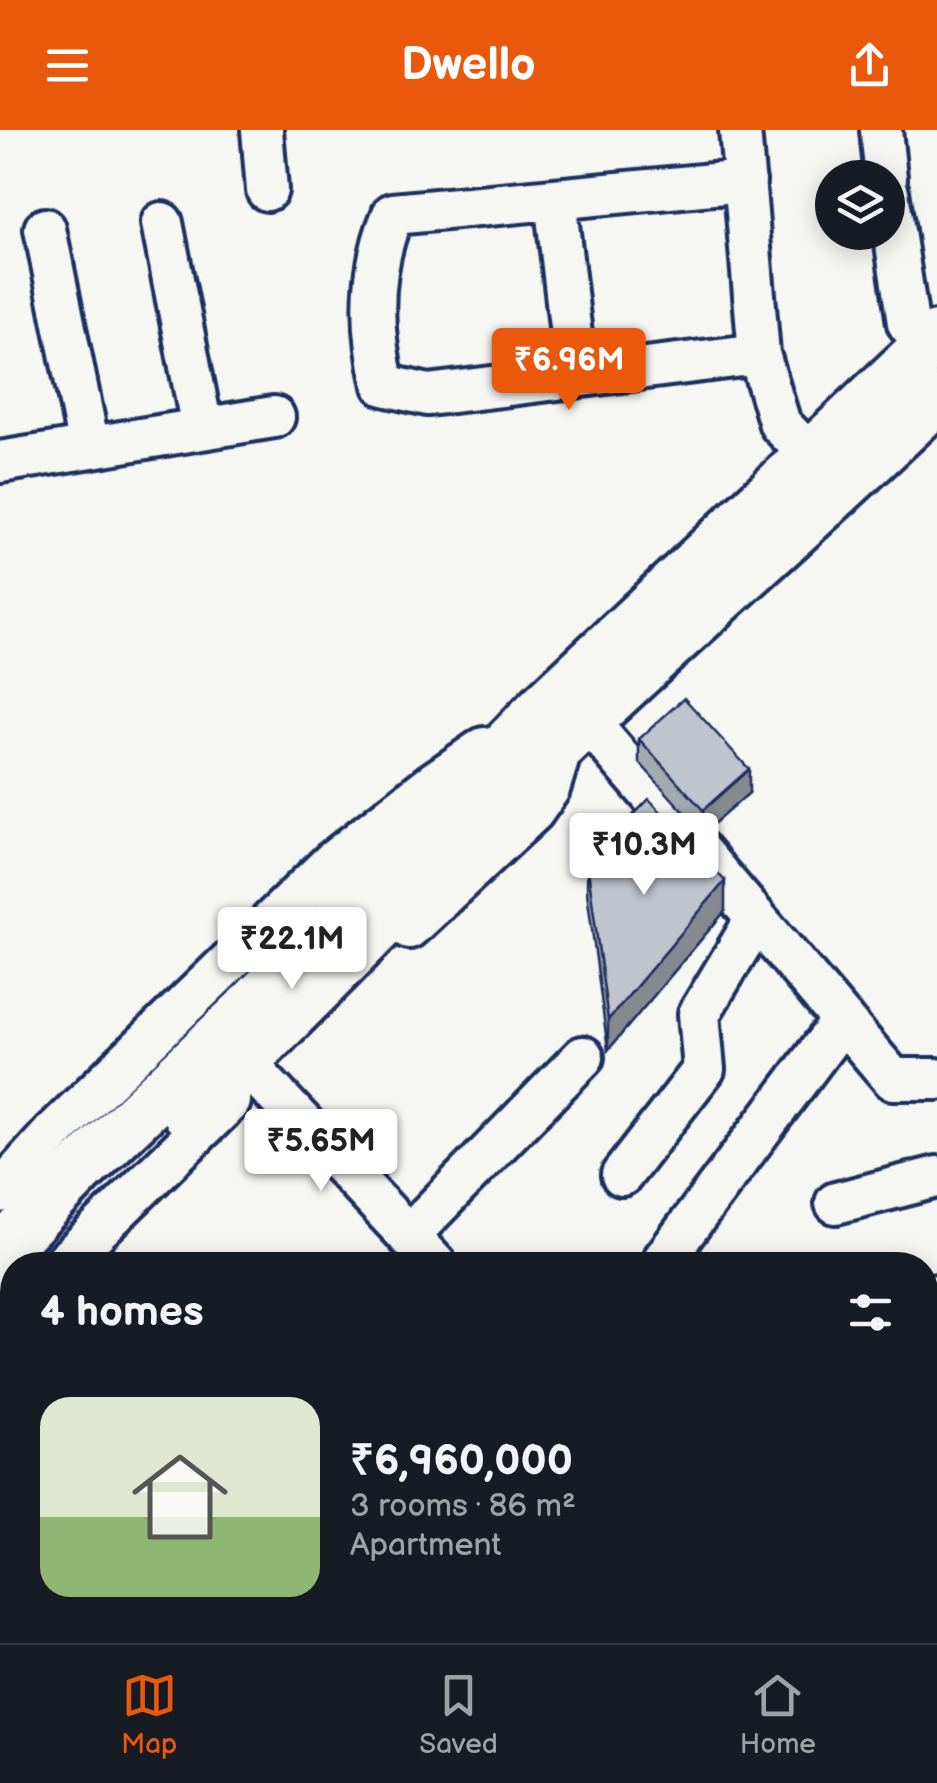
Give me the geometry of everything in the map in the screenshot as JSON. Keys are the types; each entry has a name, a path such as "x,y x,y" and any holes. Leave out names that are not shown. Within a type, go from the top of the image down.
{"main road":[{"path":"42,1252 447,834 566,719 914,400 932,342"},
{"path":"566,719 812,456 914,400"},
{"path":"1,1252 80,1170 265,1018"}],"street":[{"path":"262,130 268,190"},
{"path":"740,130 758,354 780,424 812,456"},
{"path":"881,130 884,160"},
{"path":"745,181 393,214 379,247 373,340 384,384 428,395 758,354"},
{"path":"556,199 576,377"},
{"path":"162,223 202,428"},
{"path":"46,229 89,447"},
{"path":"897,250 908,323 932,342"},
{"path":"0,462 274,417"},
{"path":"566,719 756,919 893,1079 937,1078"},
{"path":"75,1252 532,812 549,789 566,719"},
{"path":"0,1192 68,1118 331,863 433,783 566,719"},
{"path":"622,1174 704,1069 698,1014 756,919"},
{"path":"669,1252 843,1020"},
{"path":"420,1252 583,1057"},
{"path":"257,1075 416,1252"},
{"path":"836,1203 937,1177"}],"building":[{"path":"684,698 749,769 703,810 639,739"},
{"path":"649,799 725,881 608,1020 587,862"}]}
